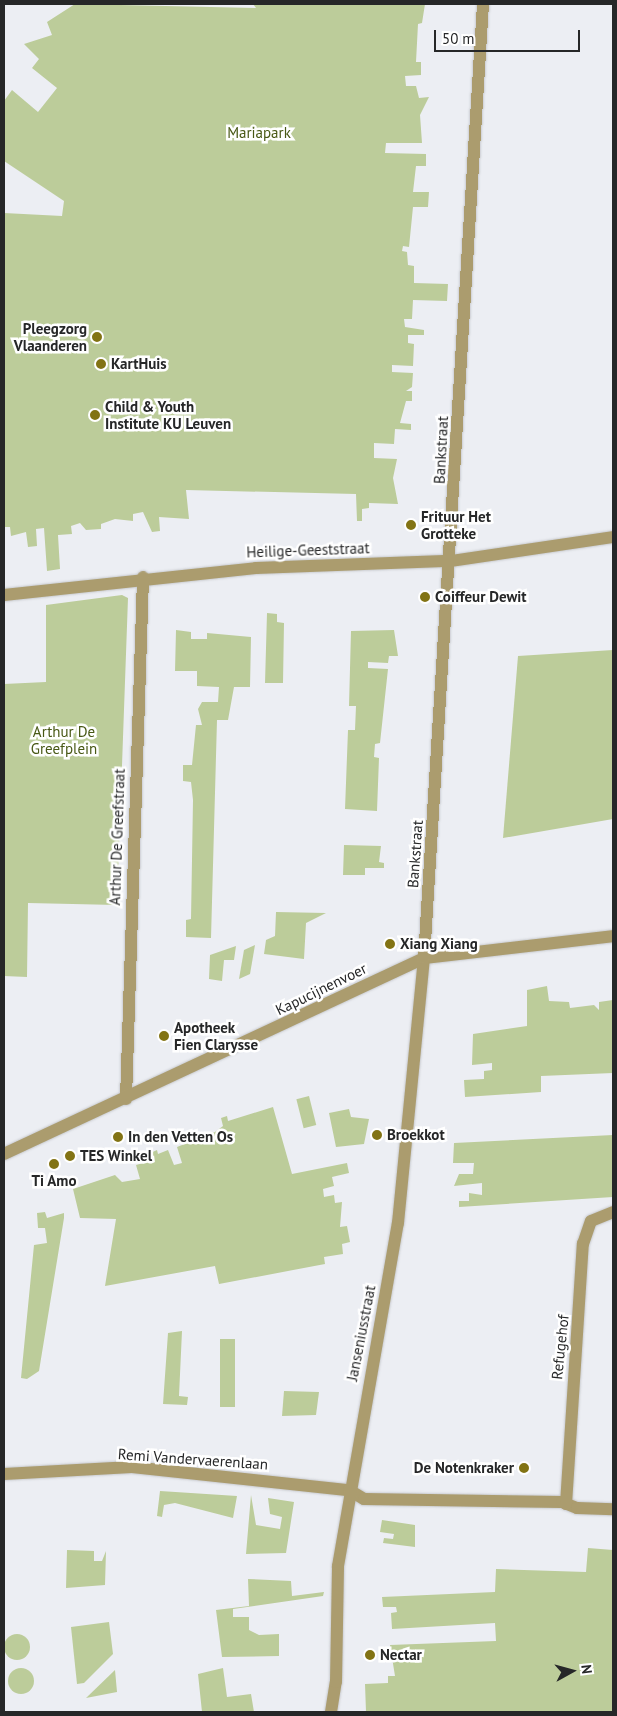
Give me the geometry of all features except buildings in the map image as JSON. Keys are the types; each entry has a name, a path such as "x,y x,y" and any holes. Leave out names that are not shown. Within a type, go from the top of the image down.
{"street":[{"name":"Bankstraat","path":"424,958 451,561 483,4"},
{"name":"Heilige-Geeststraat","path":"4,594 143,577 256,568 451,561 613,537"},
{"name":"Arthur De Greefstraat","path":"126,1099 143,577"},
{"name":"Kapucijnenvoer","path":"4,1154 126,1099 424,958 613,936"},
{"name":"Janseniusstraat","path":"331,1712 336,1682 338,1566 349,1490 398,1223 424,958"},
{"name":"Refugehof","path":"566,1504 583,1244 590,1221 613,1212"},
{"name":"Remi Vandervaerenlaan","path":"4,1474 132,1468 349,1490"},
{"path":"349,1490 364,1499 566,1504 613,1509"}],"green space":[{"name":"Mariapark","path":"75,4 256,8 253,4 425,4 422,23 418,24 416,62 421,62 421,75 405,76 406,86 416,86 419,98 429,97 420,115 422,143 386,143 385,153 426,154 426,166 416,166 413,192 429,192 428,207 413,207 409,247 403,246 402,251 407,252 408,265 414,266 414,283 448,284 447,301 413,300 412,319 404,319 405,327 424,330 424,335 408,335 408,343 414,344 413,366 392,365 392,372 413,373 412,387 406,391 412,391 412,401 406,401 400,423 411,424 411,430 395,429 394,444 374,443 374,458 397,459 393,478 398,504 369,503 369,508 362,509 362,521 357,521 356,494 186,490 189,519 159,517 160,531 152,532 143,512 133,514 133,521 115,519 101,524 101,529 86,530 80,523 71,526 72,534 58,535 60,569 47,571 44,528 36,529 37,546 28,547 26,532 11,536 10,527 4,527 4,213 62,216 64,201 4,161 4,101 12,90 38,112 57,88 32,68 39,59 24,44 52,35 47,22"},
{"name":"Arthur De Greefplein","path":"122,595 128,598 117,905 28,903 27,977 4,976 4,684 46,682 46,605"},
{"path":"267,613 277,614 277,622 284,623 283,683 265,683"},
{"path":"176,630 191,632 191,639 207,639 207,633 251,637 250,687 234,687 228,720 217,720 211,938 186,937 186,920 191,919 193,800 191,782 183,781 183,765 192,765 196,725 202,725 198,709 202,702 218,702 219,687 197,686 197,671 175,671"},
{"path":"394,630 398,656 389,656 388,663 368,662 368,668 388,669 380,743 375,744 374,757 379,758 377,811 345,809 348,730 355,730 356,706 349,706 351,631"},
{"path":"613,650 613,819 503,838 518,656"},
{"path":"344,845 381,846 379,862 384,863 384,868 365,868 365,875 343,875"},
{"path":"276,912 326,913 306,923 304,959 264,954 266,940 275,936"},
{"path":"255,945 250,974 239,979 244,950"},
{"path":"236,946 234,960 224,960 222,981 209,979 210,955"},
{"path":"547,986 549,1001 569,1002 570,1008 594,1005 599,1010 599,1002 613,1000 613,1073 541,1076 541,1092 465,1097 464,1080 484,1079 484,1071 492,1070 492,1063 472,1065 473,1034 527,1026 527,990"},
{"path":"309,1096 316,1125 304,1128 296,1099"},
{"path":"273,1107 292,1174 347,1163 349,1173 332,1177 334,1186 323,1189 324,1197 334,1195 335,1203 342,1202 340,1227 347,1226 350,1242 342,1244 343,1254 324,1257 325,1264 219,1284 215,1266 105,1286 116,1219 80,1218 73,1189 115,1175 122,1182 140,1179 136,1165 147,1162 146,1155 157,1150 158,1154 168,1150 174,1165 182,1163 177,1147 215,1132 223,1126 221,1118 227,1116 228,1121"},
{"path":"349,1109 351,1117 369,1119 364,1144 336,1147 329,1113"},
{"path":"613,1135 613,1197 459,1207 459,1201 469,1201 469,1193 482,1195 482,1183 454,1186 459,1174 473,1174 474,1163 453,1163 454,1143"},
{"path":"45,1212 47,1218 64,1213 64,1218 39,1371 27,1379 21,1378 34,1245 47,1243 45,1228 38,1228 37,1213"},
{"path":"182,1331 179,1396 188,1397 187,1405 163,1404 168,1333"},
{"path":"220,1339 235,1339 235,1407 220,1407"},
{"path":"284,1391 319,1392 316,1415 282,1416"},
{"path":"160,1491 237,1496 233,1518 175,1503 164,1505 162,1517 157,1516"},
{"path":"251,1495 256,1525 280,1529 282,1517 270,1514 268,1498 294,1502 286,1553 246,1554"},
{"path":"382,1520 415,1525 415,1547 383,1543 384,1538 393,1539 394,1534 380,1532"},
{"path":"588,1548 613,1550 613,1712 366,1712 365,1684 388,1683 388,1676 395,1676 390,1645 496,1641 495,1623 392,1629 391,1613 397,1612 396,1607 383,1607 382,1597 495,1592 496,1569 586,1572"},
{"path":"67,1550 94,1551 94,1561 102,1561 106,1551 105,1585 66,1588"},
{"path":"248,1579 291,1581 292,1596 324,1592 323,1596 233,1609 233,1617 249,1617 249,1630 259,1635 279,1634 279,1656 222,1657 216,1610 249,1606"},
{"path":"109,1622 113,1654 84,1683 77,1684 71,1627"},
{"path":"17,1634 26,1638 30,1647 26,1656 17,1660 8,1656 4,1647 8,1638"},
{"path":"21,1668 30,1672 34,1681 30,1690 21,1694 12,1690 8,1681 12,1672"},
{"path":"223,1668 227,1697 251,1694 254,1712 202,1712 198,1674"},
{"path":"115,1670 117,1692 86,1698"}],"place":[{"name":"Pleegzorg Vlaanderen","path":"97,337"},
{"name":"KartHuis","path":"101,364"},
{"name":"Child & Youth Institute KU Leuven","path":"95,415"},
{"name":"Frituur Het Grotteke","path":"411,525"},
{"name":"Coiffeur Dewit","path":"425,597"},
{"name":"Xiang Xiang","path":"390,944"},
{"name":"Apotheek Fien Clarysse","path":"164,1036"},
{"name":"Broekkot","path":"377,1135"},
{"name":"In den Vetten Os","path":"118,1137"},
{"name":"TES Winkel","path":"70,1156"},
{"name":"Ti Amo","path":"54,1164"},
{"name":"De Notenkraker","path":"524,1468"},
{"name":"Nectar","path":"370,1655"}]}
